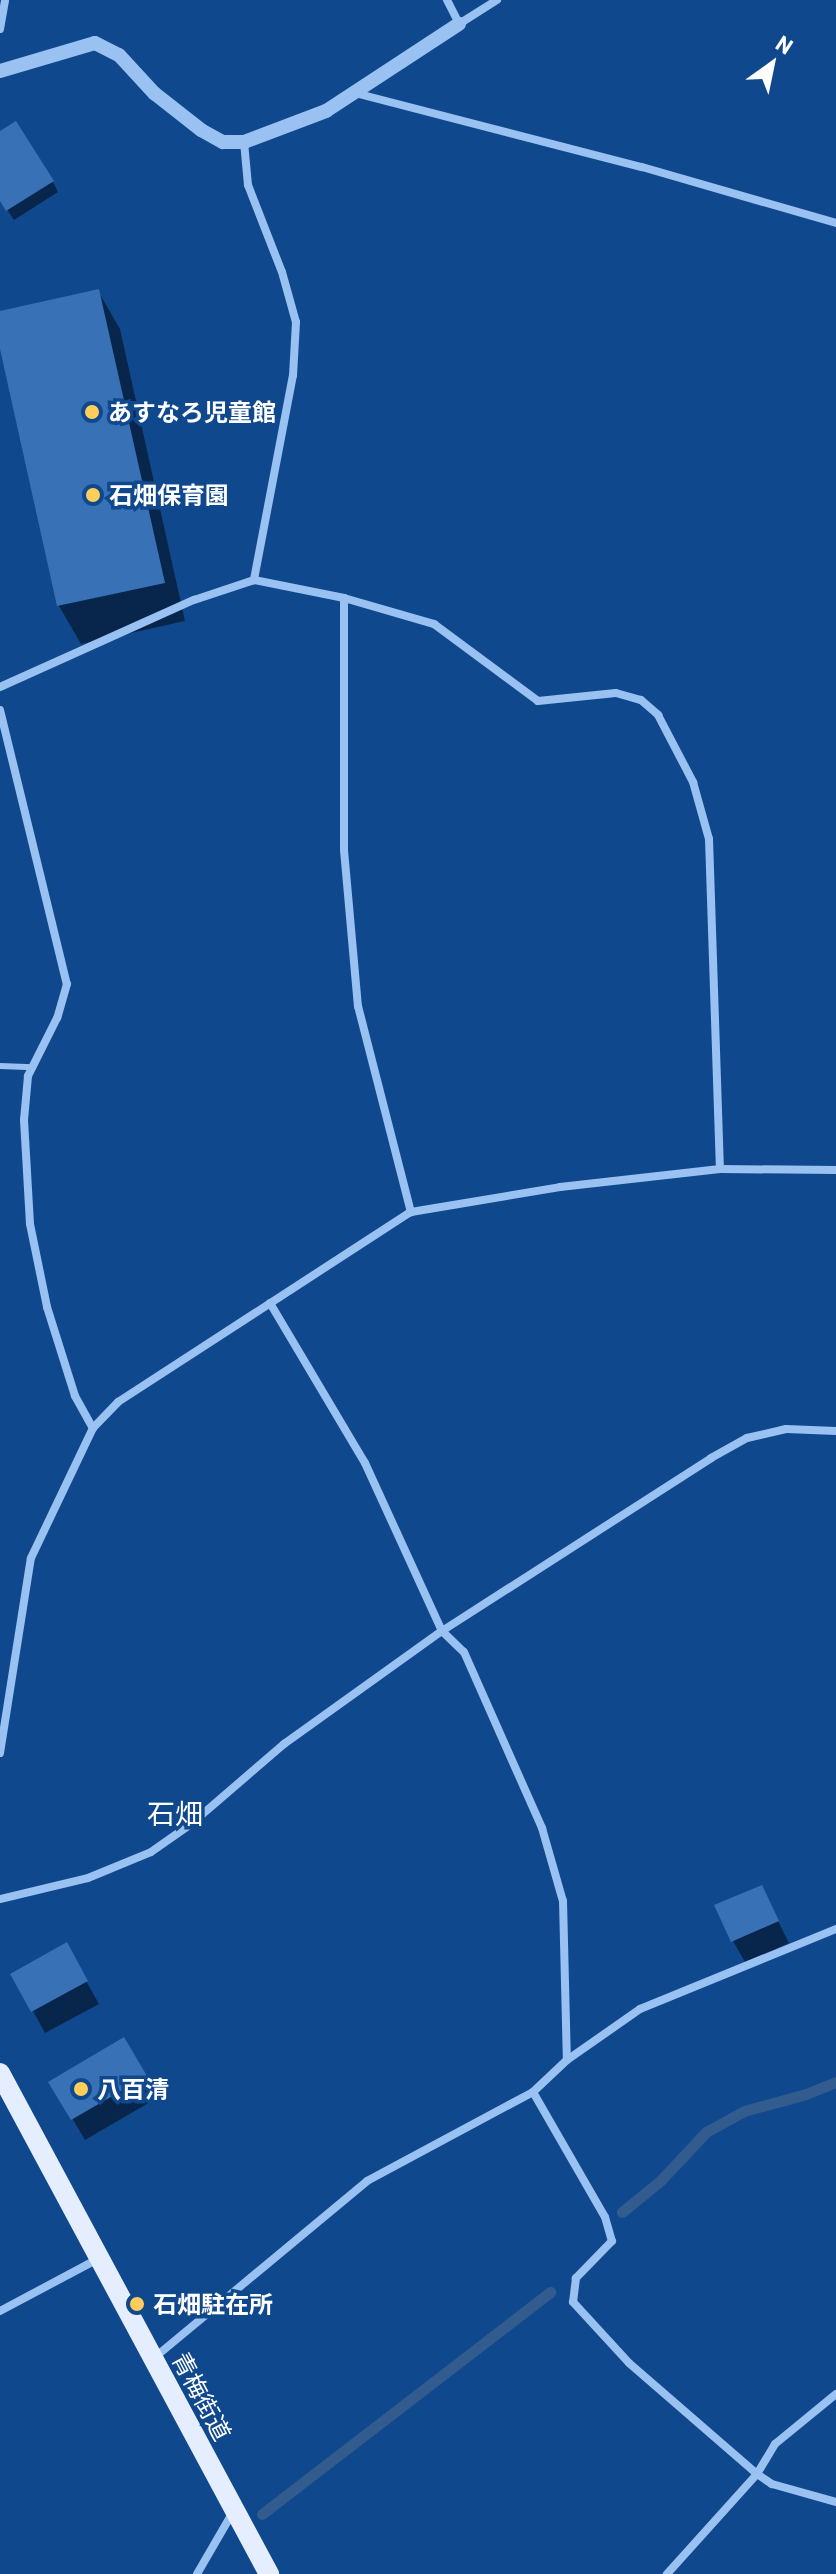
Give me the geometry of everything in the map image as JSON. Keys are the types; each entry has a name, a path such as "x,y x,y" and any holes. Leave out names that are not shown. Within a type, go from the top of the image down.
{"main road":[{"name":"青梅街道","path":"0,2073 269,2574"}],"street":[{"path":"0,29 5,0"},
{"path":"447,0 459,24"},
{"path":"0,71 95,43 119,55 154,93 201,130 223,142 244,142 301,123 355,93 497,0"},
{"path":"355,93 642,167 836,223"},
{"path":"244,142 248,185 282,272 296,322 293,375 254,580"},
{"path":"0,687 194,600 254,580 344,598 434,624 538,701 616,693 641,700 658,715 693,782 709,839 720,1169"},
{"path":"344,598 344,850 358,1006 411,1212"},
{"path":"0,710 67,984 57,1018 28,1076 24,1120 30,1224 47,1307 75,1396 93,1428"},
{"path":"0,1753 31,1558 93,1428 118,1402 411,1212 560,1187 720,1169 836,1170"},
{"path":"270,1303 365,1463 442,1631 464,1652 553,1856 563,1901 567,2060"},
{"path":"0,1899 88,1878 151,1852 191,1824 284,1744 442,1631 711,1458 747,1438 786,1429 836,1431"},
{"path":"153,2359 367,2181 533,2092 567,2060 640,2009 836,1929"},
{"path":"533,2092 605,2217 612,2241 576,2278 573,2302 629,2363 757,2474 772,2484 836,2502"},
{"path":"0,2311 99,2259"},
{"path":"667,2574 757,2474 775,2444 836,2394"},
{"path":"197,2574 234,2511"}],"lane":[{"path":"0,1066 33,1067"}],"building":[{"path":"16,121 54,181 6,211 0,201 0,131"},
{"path":"99,289 165,583 57,606 0,349 0,311"},
{"path":"762,1885 779,1921 731,1942 714,1905"},
{"path":"67,1942 88,1981 31,2012 10,1974"},
{"path":"124,2037 147,2076 71,2120 48,2082"}],"waterway":[{"path":"622,2212 660,2181 706,2132 744,2111 806,2094 836,2082"},
{"path":"262,2514 550,2292"}],"place":[{"name":"あすなろ児童館","path":"92,412"},
{"name":"石畑保育園","path":"93,495"},
{"name":"八百清","path":"81,2089"},
{"name":"石畑駐在所","path":"137,2304"}],"district":[{"name":"石畑","path":"175,1813"}]}
